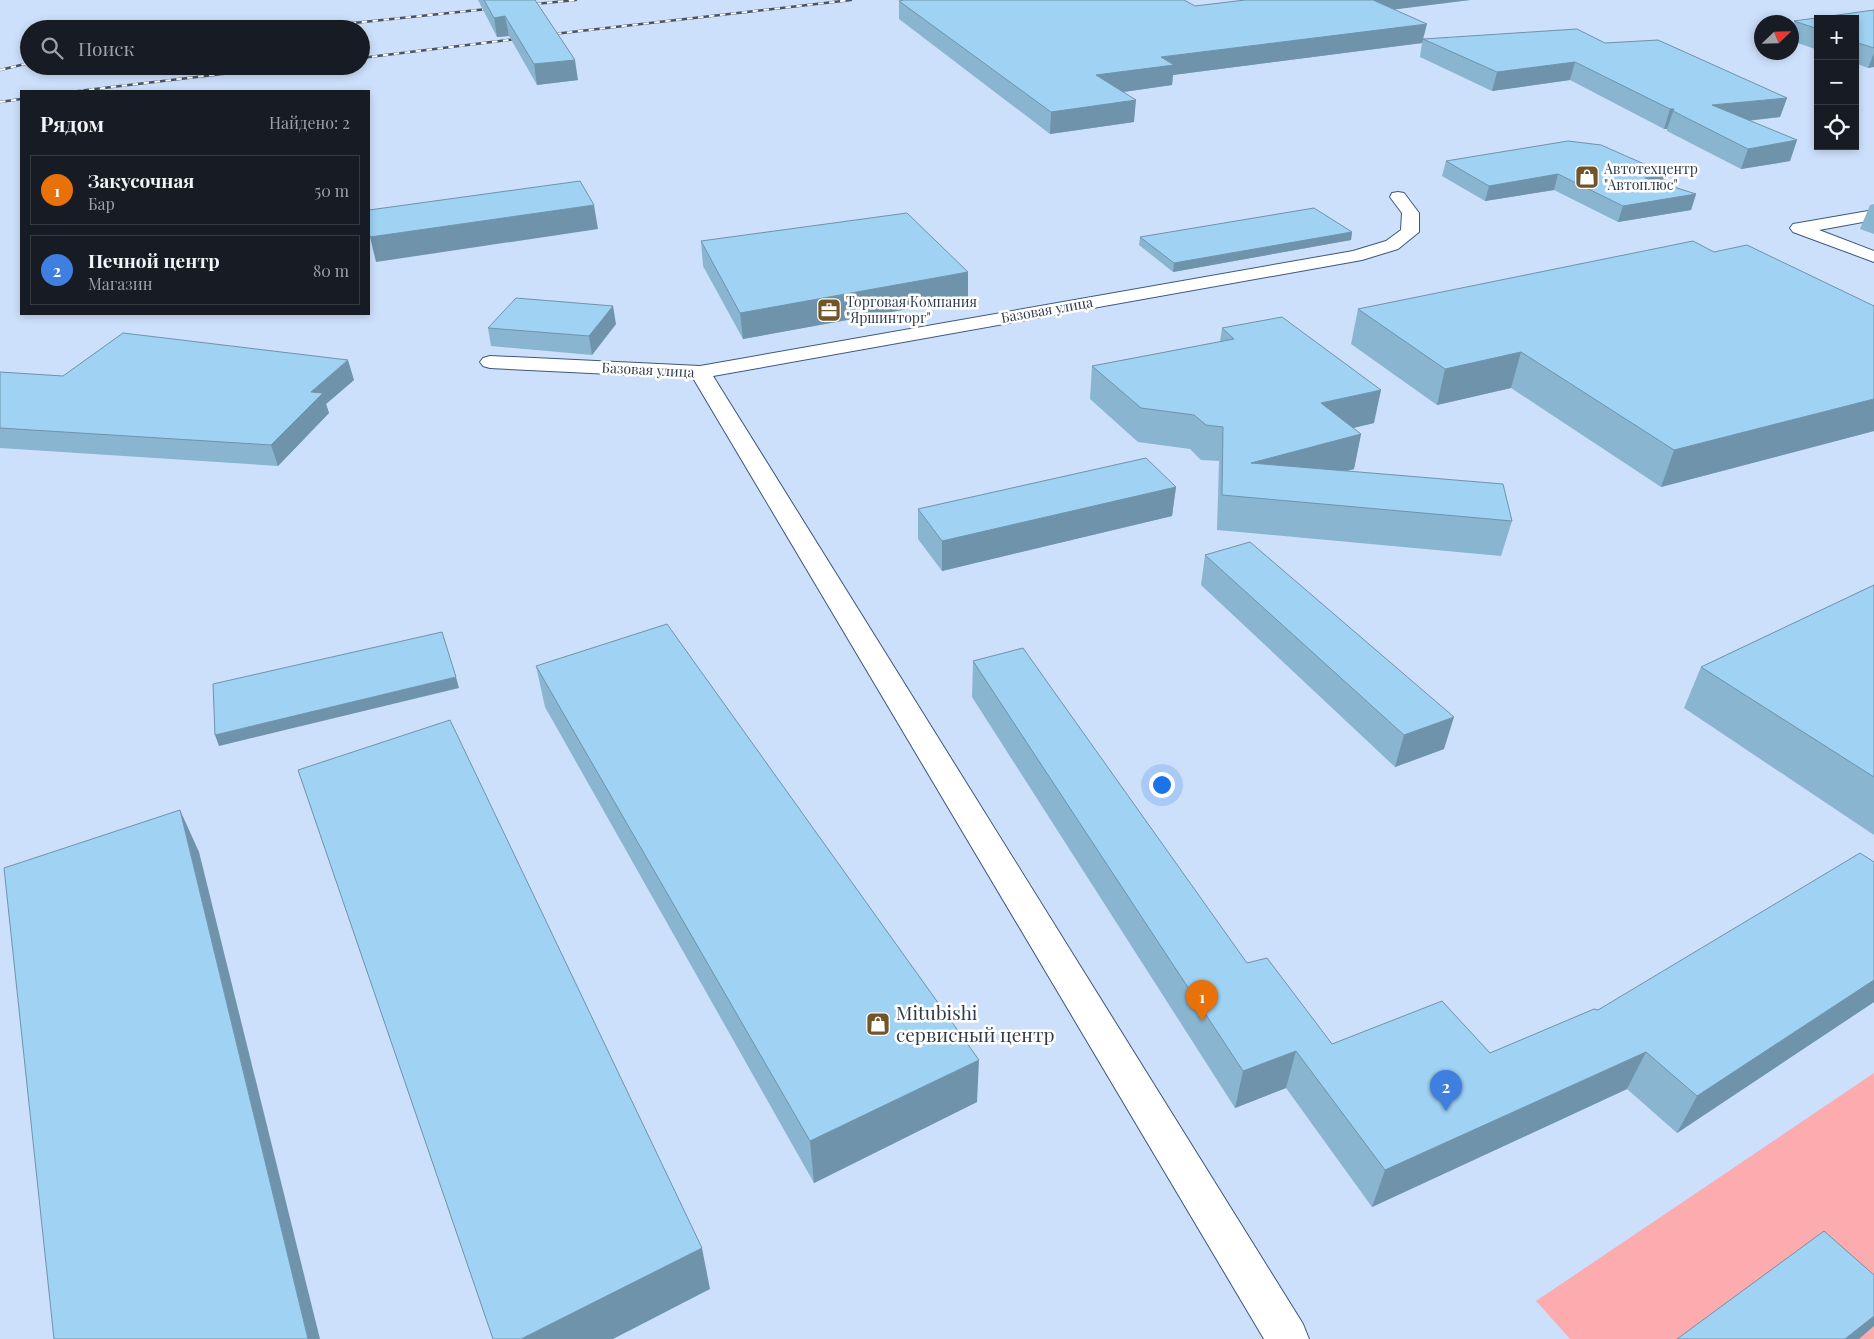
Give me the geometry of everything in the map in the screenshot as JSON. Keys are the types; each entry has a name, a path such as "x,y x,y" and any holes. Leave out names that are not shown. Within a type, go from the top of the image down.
{"street":[{"name":"Базовая улица","path":"490,362 700,372 1356,256 1392,245 1410,232 1411,213 1398,196"},
{"path":"1874,215 1799,228 1874,257"},
{"path":"700,372 1288,1339"}],"shaded area":[{"path":"1874,1073 1874,1339 1570,1339 1536,1301"}],"building":[{"path":"484,0 535,0 575,60 534,64 505,16 494,18"},
{"path":"1184,0 1195,6 1245,0 1373,0 1427,24 1161,57 1174,65 1096,75 1136,100 1051,112 899,1"},
{"path":"1874,10 1874,48 1859,43 1859,15 1838,15"},
{"path":"1814,18 1814,28 1799,23 1799,20"},
{"path":"1577,29 1605,43 1658,40 1787,98 1712,105 1797,140 1748,149 1673,111 1674,109 1670,109 1575,62 1497,72 1423,39"},
{"path":"1568,141 1601,145 1667,174 1645,178 1696,194 1623,206 1558,174 1489,186 1446,161"},
{"path":"580,181 594,205 370,237 370,210"},
{"path":"1314,208 1352,232 1174,263 1140,237"},
{"path":"907,213 968,272 740,313 701,241"},
{"path":"1693,241 1714,252 1747,245 1874,306 1874,399 1674,450 1521,352 1445,369 1358,309"},
{"path":"516,298 613,306 589,336 488,328"},
{"path":"1282,317 1381,390 1321,403 1361,434 1251,463 1503,484 1512,521 1222,495 1223,427 1206,425 1194,415 1141,408 1092,366 1234,339 1222,328"},
{"path":"123,333 348,360 311,392 323,393 271,445 0,428 0,372 63,376"},
{"path":"1146,458 1176,487 942,541 918,509"},
{"path":"1250,542 1454,717 1404,735 1205,555"},
{"path":"1874,585 1874,777 1701,667"},
{"path":"667,624 979,1060 810,1141 536,666"},
{"path":"442,632 456,677 215,735 213,684"},
{"path":"1023,648 1247,963 1267,958 1332,1044 1442,1001 1490,1053 1594,1009 1598,1010 1860,853 1874,862 1874,980 1697,1096 1646,1052 1385,1170 1296,1051 1243,1071 973,661"},
{"path":"450,720 702,1248 521,1339 493,1339 298,770"},
{"path":"180,810 308,1339 54,1339 4,868"},
{"path":"1824,1231 1874,1275 1874,1316 1845,1339 1677,1339"}],"railway":[{"path":"525,5 576,0"},
{"path":"545,35 851,0"},
{"path":"370,21 497,8"},
{"path":"370,57 525,38"},
{"path":"0,70 20,65"},
{"path":"86,90 213,75"},
{"path":"0,102 20,99"}],"place":[{"name":"Автотехцентр \"Автоплюс\"","path":"1587,177"},
{"name":"Торговая Компания \"Яршинторг\"","path":"829,310"},
{"name":"Закусочная","path":"1202,1021"},
{"name":"Mitubishi сервисный центр","path":"878,1024"},
{"name":"Печной центр","path":"1446,1111"}]}
